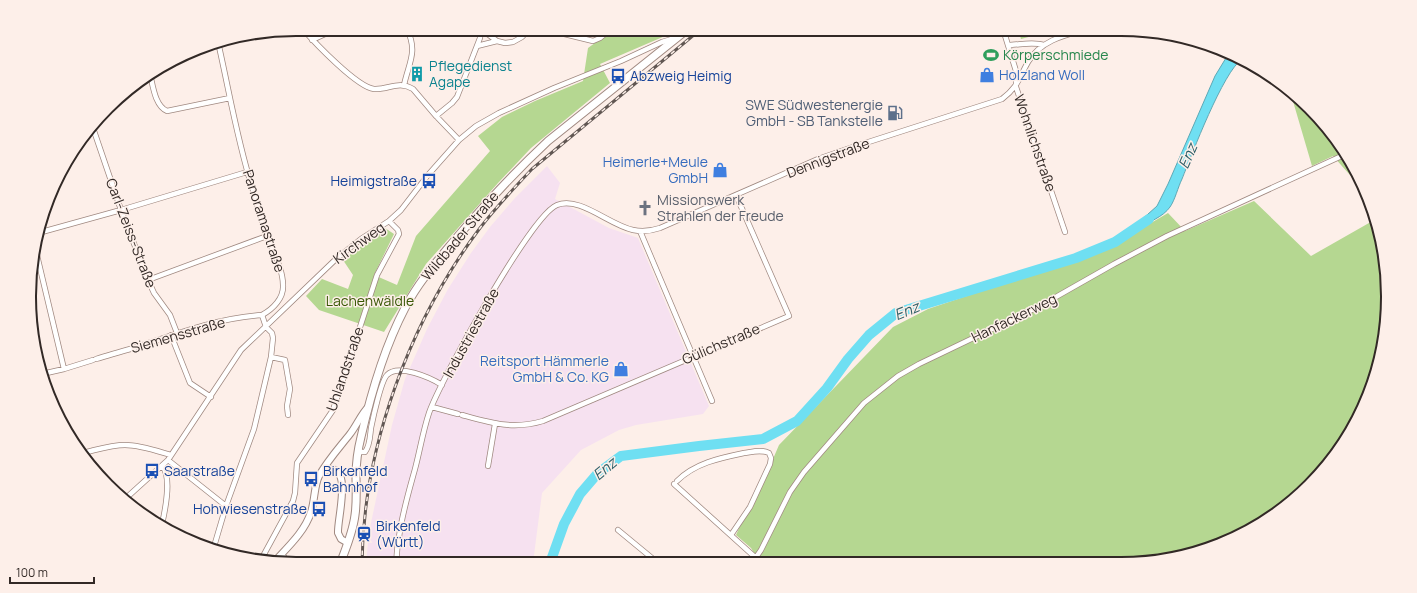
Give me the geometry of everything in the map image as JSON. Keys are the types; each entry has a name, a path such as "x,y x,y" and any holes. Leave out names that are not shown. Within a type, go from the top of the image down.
{"main road":[{"name":"Wildbader Straße","path":"343,557 354,524 356,513 356,475 358,452 369,405 388,347 404,309 414,291 436,262 484,206 531,156 680,36"},
{"path":"280,556 306,526 312,510 317,481 326,463 351,433 363,412 369,405"},
{"path":"323,471 328,469 336,470 341,474 343,487 338,533 341,539 348,543"}],"street":[{"path":"309,36 319,48 362,85 373,89 404,85 413,89 459,140"},
{"path":"312,40 321,36"},
{"path":"404,85 412,57 413,47 409,36"},
{"path":"436,116 457,97 477,46 479,36"},
{"path":"490,36 497,41"},
{"path":"477,46 497,41 513,42 523,36"},
{"path":"573,36 593,41 603,36"},
{"name":"Kirchweg","path":"129,495 168,460 241,350 336,259 361,239 389,221 401,210 428,175 459,140 476,126 499,113 662,42 680,36"},
{"name":"Wohnlichstraße","path":"1005,36 1016,71 1016,87 1065,232"},
{"path":"1016,87 1032,56 1044,44 1063,36"},
{"path":"1008,45 1024,45 1035,42 1044,44"},
{"name":"Panoramastraße","path":"219,48 247,172 266,236 281,273 283,284 282,296 267,312 262,315"},
{"path":"644,51 651,53 654,56"},
{"path":"152,80 159,105 167,111 230,98"},
{"name":"Dennigstraße","path":"640,231 654,230 667,226 818,159 891,134 996,102 1009,94 1016,87"},
{"name":"Carl-Zeiss-Straße","path":"95,133 121,210 148,280 154,293 170,315 177,333"},
{"name":"Hanfackerweg","path":"757,557 764,546 787,498 809,466 864,403 898,376 919,364 1040,306 1167,236 1340,157"},
{"path":"44,231 247,172"},
{"name":"Gülichstraße","path":"432,407 495,424 513,426 544,421 789,316 736,195"},
{"name":"Industriestraße","path":"397,557 399,537 420,442 432,407 478,317 506,270 527,239 552,208 563,203 575,204 615,224 640,231"},
{"name":"Uhlandstraße","path":"264,555 293,501 295,494 297,463 333,410 377,275 399,234 398,230 389,221"},
{"path":"640,231 712,401"},
{"path":"148,280 266,236"},
{"path":"38,261 64,369"},
{"path":"215,544 226,506 254,429 271,357 273,338 272,333 266,327 262,315"},
{"name":"Siemensstraße","path":"48,373 64,369 206,324 248,316 262,315"},
{"path":"171,335 190,383 211,397"},
{"path":"271,357 285,360 290,389 287,406 288,416"},
{"path":"358,452 362,453 368,448 384,380 389,373 398,371 417,373 442,385"},
{"path":"488,466 495,424"},
{"path":"88,452 106,447 125,445 147,448 171,455"},
{"path":"731,535 750,507 770,464 771,458 769,453 760,451 716,459 690,471 675,483 731,535 755,557"},
{"path":"168,460 226,506"},
{"path":"162,466 167,478 163,520"},
{"path":"618,530 651,557"}],"shaded area":[{"path":"547,166 560,183 555,199 609,228 638,238 709,406 703,414 636,425 619,430 581,450 542,493 534,557 367,557 369,532 392,425 405,379 427,329 448,289 490,227 515,198"}],"green space":[{"name":"Lachenwäldle","path":"604,36 665,36 600,64 610,83 531,148 498,183 426,264 384,332 319,310 306,296 322,279 348,289 353,275 343,260 385,228 394,234 374,275 397,285 416,236 490,151 478,136 502,117 535,101 583,81 588,48"},
{"path":"1020,36 1032,36 1021,39"},
{"path":"1293,102 1305,112 1327,138 1352,177 1333,156 1312,166"},
{"path":"1254,201 1311,256 1370,222 1372,229 1379,262 1381,296 1379,331 1372,364 1361,396 1346,427 1327,455 1305,481 1265,513 1236,530 1188,548 1155,555 1120,557 756,557 751,548 736,535 754,503 779,445 893,327 928,309 1080,258 1115,244 1168,213 1185,231"}],"water":[{"path":"1226,58 1237,64 1217,96 1200,133 1172,204 1167,211 1160,216 1139,227 1138,223 1157,206 1215,76"}],"waterway":[{"name":"Enz","path":"552,557 564,524 580,494 598,473 621,456 763,439 797,421 827,388 848,359 869,335 896,313 1076,258 1115,242 1149,219"}],"railway":[{"path":"362,557 364,520 371,475 381,431 395,387 412,344 432,303 455,264 486,220 532,169 693,36"}],"place":[{"name":"Körperschmiede","path":"991,55"},
{"name":"Pflegedienst Agape","path":"417,74"},
{"name":"Holzland Woll","path":"987,75"},
{"name":"Abzweig Heimig","path":"618,76"},
{"name":"SWE Südwestenergie GmbH - SB Tankstelle","path":"895,113"},
{"name":"Heimerle+Meule GmbH","path":"720,170"},
{"name":"Heimigstraße","path":"429,181"},
{"name":"Missionswerk Strahlen der Freude","path":"645,208"},
{"name":"Reitsport Hämmerle GmbH & Co. KG","path":"621,369"},
{"name":"Saarstraße","path":"152,471"},
{"name":"Birkenfeld Bahnhof","path":"311,479"},
{"name":"Hohwiesenstraße","path":"319,509"},
{"name":"Birkenfeld (Württ)","path":"364,534"}]}
